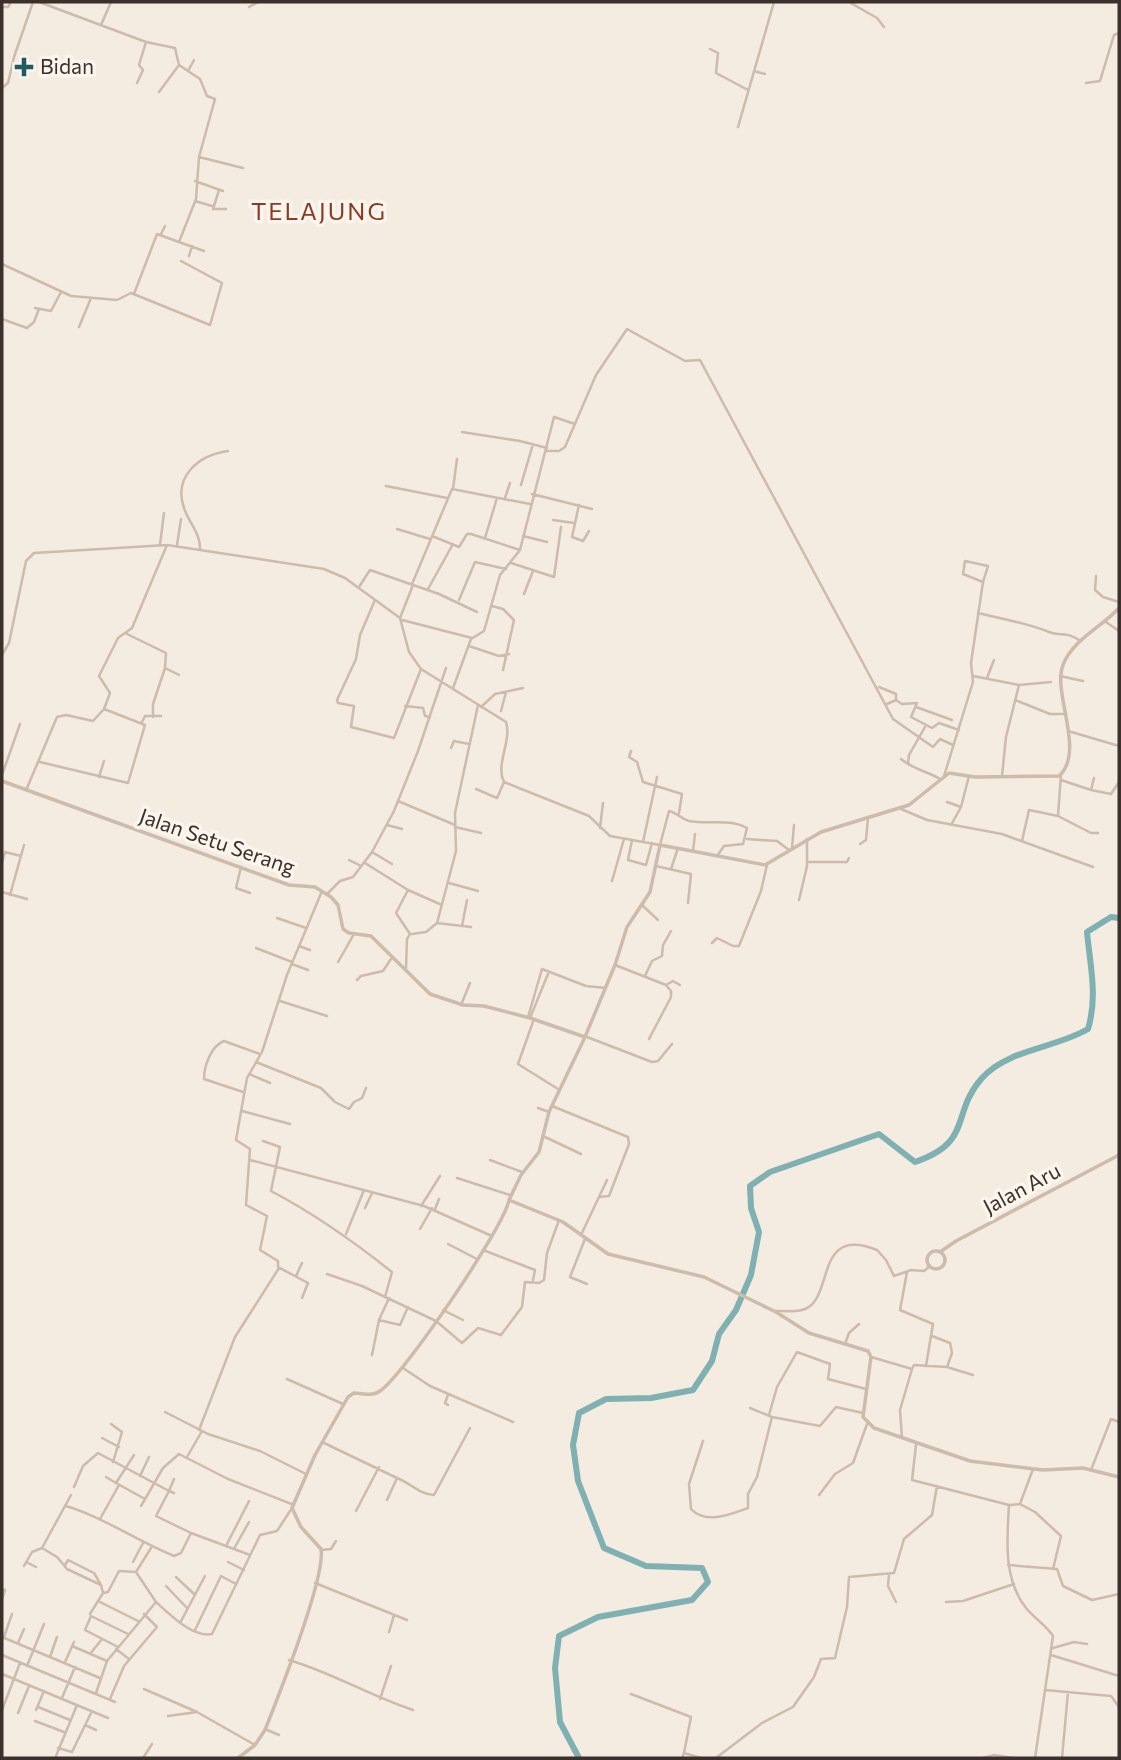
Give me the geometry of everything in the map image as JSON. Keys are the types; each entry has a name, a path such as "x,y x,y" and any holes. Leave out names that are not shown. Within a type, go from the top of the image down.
{"street":[{"path":"2,7 8,7 10,2"},
{"path":"2,88 8,83 13,57 33,2"},
{"path":"39,2 146,42 175,48 179,65 200,79 207,96 215,99 199,157 195,201 179,242"},
{"path":"101,25 111,2"},
{"path":"248,7 258,2"},
{"path":"738,127 774,2"},
{"path":"849,2 877,18 884,27"},
{"path":"1086,83 1100,81 1114,35 1119,33"},
{"path":"137,83 143,70 139,65 146,42"},
{"path":"710,50 719,54 715,72 748,90"},
{"path":"188,71 194,60"},
{"path":"159,92 179,65"},
{"path":"754,71 765,74"},
{"path":"199,157 243,168"},
{"path":"195,181 221,190 213,207"},
{"path":"195,201 217,211 226,208"},
{"path":"134,294 157,234 161,234 165,226"},
{"path":"161,234 204,251"},
{"path":"189,257 192,246"},
{"path":"2,264 47,282 61,292 117,300 127,292 210,325 222,281 181,261"},
{"path":"2,319 27,328 34,322 37,309 51,310 61,292"},
{"path":"79,327 91,298"},
{"path":"462,432 533,444 546,450 563,450 596,375 627,330 685,362 700,360 899,726 933,747 940,739 953,745"},
{"path":"2,655 9,643 14,610 29,556 96,548 160,545 177,545 324,569 359,587 401,619 472,638 484,632 498,579 520,550 532,494 555,416 575,424"},
{"path":"521,485 533,444"},
{"path":"200,550 200,540 184,508 183,482 202,458 229,452"},
{"path":"457,459 453,489 447,498 401,619 410,652 421,669 507,725 501,774 504,782 496,798 477,789"},
{"path":"505,498 510,483"},
{"path":"386,486 447,498"},
{"path":"453,489 530,504"},
{"path":"532,494 592,509"},
{"path":"485,538 498,496"},
{"path":"579,505 574,523 574,539 583,541 589,531"},
{"path":"160,545 164,513"},
{"path":"177,545 181,519"},
{"path":"553,520 574,523"},
{"path":"510,564 554,577 561,527"},
{"path":"397,529 460,546 469,534 520,550"},
{"path":"523,536 547,541"},
{"path":"428,589 453,544"},
{"path":"27,788 59,716 93,721 104,709 110,693 99,676 118,638 127,634 167,545"},
{"path":"942,778 974,676 971,663 983,582 988,566 965,561 962,575 983,582"},
{"path":"458,602 475,562 506,569"},
{"path":"359,587 370,570 428,589 477,612"},
{"path":"524,594 533,572"},
{"path":"1096,576 1096,590 1103,597 1119,602"},
{"path":"375,600 360,635 356,659 337,701 354,706 351,723 353,729 392,738 421,669"},
{"path":"492,606 503,609 514,620 509,654 503,670"},
{"path":"1058,817 1068,731 1060,676 1067,656 1081,640 1106,622 1119,608"},
{"path":"978,613 1042,627 1050,632 1066,632 1081,640"},
{"path":"1106,622 1119,631"},
{"path":"127,634 166,653 165,668 153,704 153,717"},
{"path":"452,689 472,638"},
{"path":"470,646 497,655 509,654"},
{"path":"987,678 994,660"},
{"path":"165,668 179,675"},
{"path":"187,1457 201,1431 235,1337 279,1268 278,1261 260,1250 267,1215 246,1204 250,1148 236,1141 243,1092 260,1054 306,928 324,892 340,881 354,877 387,825 430,718 439,680 446,668"},
{"path":"974,676 1019,684 1051,682"},
{"path":"1060,676 1083,681"},
{"path":"1002,776 1019,684"},
{"path":"877,687 891,689 896,694 896,700"},
{"path":"410,934 426,932 437,923 456,851 455,826 469,744 480,706 491,696 523,688"},
{"path":"501,712 506,692"},
{"path":"1015,699 1050,714 1066,714"},
{"path":"887,704 896,700"},
{"path":"896,700 902,704 915,702 916,707 911,717 925,726 932,727 939,723 959,730"},
{"path":"405,706 423,708 425,716 430,718"},
{"path":"916,707 952,720"},
{"path":"40,762 128,783 145,726 142,722 104,709"},
{"path":"142,722 145,716 162,716"},
{"path":"2,775 20,723"},
{"path":"908,764 925,726"},
{"path":"1068,731 1119,746"},
{"path":"451,748 454,741 469,744"},
{"path":"631,751 629,757 637,762 640,779 654,786 682,793 679,813"},
{"path":"901,759 942,778"},
{"path":"99,777 104,761"},
{"path":"712,943 717,938 736,948 739,946 761,891 767,865 807,839 901,809 923,796 942,778 955,772 969,776 1061,774"},
{"path":"951,825 961,807 969,776"},
{"path":"643,842 657,777"},
{"path":"1091,790 1094,778"},
{"path":"1061,780 1091,790 1114,793 1119,782"},
{"name":"Jalan Setu Serang","path":"2,781 289,885 315,887 324,892"},
{"path":"504,782 589,816 610,836 767,865"},
{"path":"398,801 455,826 481,833"},
{"path":"947,802 961,807"},
{"path":"600,828 603,803"},
{"path":"901,809 920,818 992,832 1022,841 1093,867"},
{"path":"1022,841 1029,810 1058,817 1091,833 1098,833"},
{"path":"136,1572 156,1602 180,1623 206,1635 212,1634 260,1535 278,1531 293,1507 306,1474 343,1404 353,1393 379,1392 402,1368 492,1236 523,1172 539,1152 545,1137 549,1112 606,988 627,927 650,892 667,812 679,813 688,821 743,826 748,830 742,845 724,846 717,856"},
{"path":"860,844 866,840 868,818"},
{"path":"387,825 402,829"},
{"path":"790,849 794,825"},
{"path":"693,851 695,834"},
{"path":"612,881 624,839"},
{"path":"746,839 777,841 790,849"},
{"path":"799,900 807,862 807,839"},
{"path":"632,840 628,860 646,865 652,844"},
{"path":"10,895 24,845"},
{"path":"671,869 677,848"},
{"path":"2,863 5,852 20,856"},
{"path":"372,852 392,863"},
{"path":"807,862 830,864 847,862 849,858"},
{"path":"349,860 361,866"},
{"path":"364,862 408,890 442,905"},
{"path":"656,866 692,875 688,903"},
{"path":"241,867 236,888 250,893"},
{"path":"449,883 478,891"},
{"path":"408,890 396,913 410,934"},
{"path":"2,892 27,900"},
{"path":"324,892 337,902 344,929 354,934 371,936 391,959 406,968 426,992 461,1005 484,1006 531,1018 652,1062 658,1060 672,1044"},
{"path":"462,926 467,900"},
{"path":"642,905 658,920"},
{"path":"277,918 306,928"},
{"path":"437,923 471,927"},
{"path":"645,976 652,961 662,956 663,945 671,931"},
{"path":"338,962 354,934"},
{"path":"406,968 407,939 410,934"},
{"path":"299,946 310,950"},
{"path":"256,948 308,970"},
{"path":"358,980 361,976 383,971 391,959"},
{"path":"615,965 666,985 671,990 671,997 649,1038"},
{"path":"558,1089 518,1064 541,969 586,986 606,988"},
{"path":"531,1018 548,975"},
{"path":"666,985 673,981 680,985"},
{"path":"461,1005 470,984"},
{"path":"280,1001 327,1016"},
{"path":"243,1092 204,1079 210,1056 218,1043 224,1041 260,1054"},
{"path":"256,1062 321,1088 335,1102 349,1110 354,1102 362,1098 366,1088"},
{"path":"249,1074 270,1083"},
{"path":"552,1106 628,1138 614,1189 609,1196 599,1197"},
{"path":"537,1108 549,1112"},
{"path":"242,1111 290,1124"},
{"path":"545,1137 581,1154"},
{"path":"263,1141 280,1147 272,1192 299,1203 316,1218 346,1234 393,1273 372,1355"},
{"name":"Jalan Aru","path":"940,1252 1119,1155"},
{"path":"250,1160 433,1209 492,1236"},
{"path":"490,1160 523,1172"},
{"path":"421,1206 439,1176"},
{"path":"457,1178 559,1220 608,1254 691,1273 759,1303 809,1333 865,1349 872,1357 912,1369"},
{"path":"587,1284 570,1277 583,1237 607,1180"},
{"path":"346,1234 364,1190"},
{"path":"365,1208 372,1193"},
{"path":"420,1229 439,1199"},
{"path":"327,1274 387,1297 436,1321 462,1343 478,1328 501,1335 522,1307 523,1284 544,1280 547,1253 559,1220"},
{"path":"448,1244 477,1259"},
{"path":"774,1311 802,1311 810,1306 818,1298 831,1257 847,1248 877,1250 894,1276 924,1271 930,1266"},
{"path":"483,1250 535,1270 532,1282"},
{"path":"940,1252 945,1257 943,1266 938,1269 930,1266 927,1261 930,1254 940,1252"},
{"path":"296,1277 302,1264"},
{"path":"279,1268 309,1284 302,1298"},
{"path":"907,1272 900,1310 931,1320 932,1336 926,1366"},
{"path":"379,1320 400,1325 408,1307"},
{"path":"443,1310 463,1320"},
{"path":"845,1345 849,1332 859,1324"},
{"path":"932,1336 950,1343 952,1353 947,1367"},
{"path":"703,1441 689,1484 691,1509 697,1515 713,1517 748,1508 748,1494 757,1477 777,1387 797,1352 830,1364 828,1379 866,1389"},
{"path":"819,1495 835,1474 853,1462 867,1424 863,1413 872,1357"},
{"path":"902,1439 900,1410 914,1364 947,1367 973,1375"},
{"path":"402,1368 416,1380 513,1422"},
{"path":"287,1380 343,1404"},
{"path":"448,1395 445,1403 448,1405"},
{"path":"750,1408 771,1416 820,1426 836,1406 863,1413"},
{"path":"165,1412 201,1431 260,1451 306,1474"},
{"path":"1091,1470 1111,1419 1119,1422"},
{"path":"111,1424 122,1432 113,1462"},
{"path":"867,1424 916,1445 970,1461 1034,1469 1091,1470 1119,1477"},
{"path":"322,1442 379,1467 424,1494 434,1495 470,1428"},
{"path":"102,1438 119,1447"},
{"path":"916,1445 912,1480 1009,1506 1020,1504 1035,1512 1061,1536 1053,1569"},
{"path":"74,1487 83,1466 96,1453 174,1493"},
{"path":"141,1506 172,1458 179,1454 218,1475 293,1507 301,1527 322,1550"},
{"path":"99,1519 134,1455"},
{"path":"140,1476 149,1458"},
{"path":"356,1511 379,1467"},
{"path":"1020,1504 1034,1469"},
{"path":"106,1477 145,1499"},
{"path":"387,1500 397,1478"},
{"path":"174,1479 156,1515 191,1533 227,1544 250,1555"},
{"path":"716,1758 762,1723 793,1707 814,1677 821,1660 835,1658 847,1607 849,1577 889,1574 895,1571 905,1537 930,1519 937,1486"},
{"path":"42,1548 71,1495"},
{"path":"227,1544 249,1501"},
{"path":"66,1506 99,1519 151,1547 178,1556 191,1533"},
{"path":"1009,1506 1008,1565 1014,1584 1025,1607 1051,1633 1052,1649 1035,1758"},
{"path":"235,1548 249,1522"},
{"path":"322,1550 331,1549 335,1541"},
{"path":"133,1562 143,1543"},
{"path":"136,1572 151,1547"},
{"path":"24,1566 34,1550 42,1548 78,1575 101,1585"},
{"path":"238,1758 255,1745 265,1729 304,1623 322,1550"},
{"path":"64,1565 68,1560 91,1571 101,1585 103,1592 90,1614"},
{"path":"26,1562 36,1567"},
{"path":"228,1562 244,1570"},
{"path":"1008,1565 1058,1570 1063,1586 1088,1600 1102,1600 1119,1594"},
{"path":"78,1575 82,1567"},
{"path":"87,1579 91,1571"},
{"path":"103,1592 108,1592 119,1571 136,1572"},
{"path":"889,1574 888,1586 897,1602"},
{"path":"180,1623 205,1576"},
{"path":"195,1630 220,1576 237,1584"},
{"path":"176,1577 194,1595"},
{"path":"315,1583 407,1620"},
{"path":"946,1602 963,1601 1014,1584"},
{"path":"166,1586 187,1608"},
{"path":"2,1589 5,1590 2,1599"},
{"path":"100,1602 138,1620"},
{"path":"96,1693 107,1661 138,1620 156,1602"},
{"path":"12,1614 3,1637 100,1678"},
{"path":"110,1699 129,1658 157,1627 144,1614"},
{"path":"389,1632 394,1615"},
{"path":"128,1634 92,1616 84,1629 129,1658"},
{"path":"27,1666 44,1624"},
{"path":"18,1643 24,1629"},
{"path":"50,1657 57,1637"},
{"path":"90,1654 102,1639"},
{"path":"1052,1649 1074,1642 1087,1644"},
{"path":"65,1662 73,1644 107,1661"},
{"path":"1051,1654 1119,1676"},
{"path":"2,1655 115,1702"},
{"path":"289,1660 329,1673 380,1699 413,1710"},
{"path":"2,1710 20,1663"},
{"path":"380,1699 391,1666"},
{"path":"62,1698 75,1667"},
{"path":"2,1674 108,1718"},
{"path":"18,1713 29,1686"},
{"path":"144,1689 197,1712 255,1745"},
{"path":"1045,1690 1111,1696 1119,1707"},
{"path":"44,1691 37,1708 69,1720"},
{"path":"1062,1758 1069,1692"},
{"path":"631,1694 691,1717 682,1758"},
{"path":"55,1756 76,1704"},
{"path":"58,1748 72,1753 92,1711"},
{"path":"168,1716 197,1712"},
{"path":"36,1721 64,1732"},
{"path":"85,1725 96,1730"},
{"path":"265,1729 279,1735"},
{"path":"143,1758 152,1744"},
{"path":"684,1753 701,1758"},
{"path":"983,1758 994,1755 1014,1758"}],"waterway":[{"path":"579,1758 560,1722 555,1668 559,1636 598,1617 692,1600 708,1582 702,1568 646,1566 604,1548 578,1481 573,1445 579,1413 606,1399 651,1398 693,1390 712,1361 719,1334 736,1310 751,1275 759,1232 751,1208 750,1186 770,1172 879,1134 915,1162 934,1154 954,1136 972,1091 993,1068 1019,1055 1088,1029 1093,993 1087,932 1111,917 1119,918"}],"place":[{"name":"Bidan","path":"24,67"}],"district":[{"name":"TELAJUNG","path":"319,212"}]}
